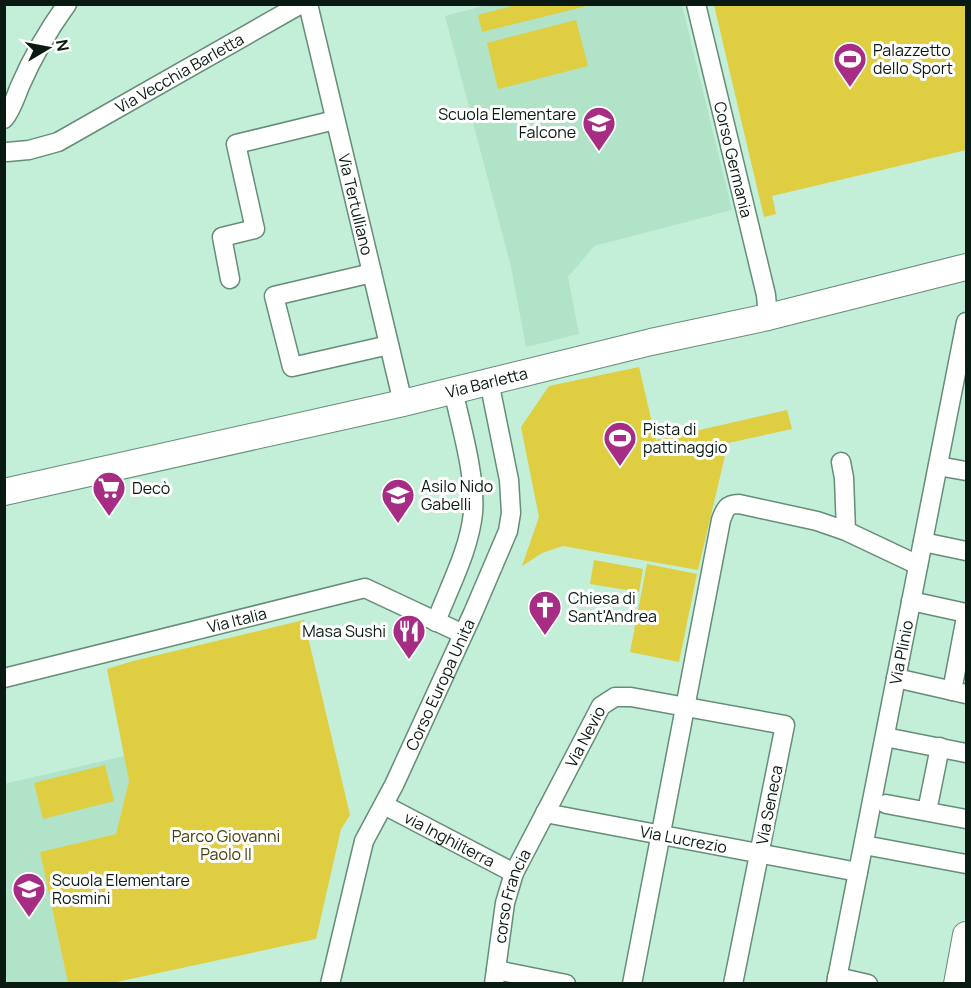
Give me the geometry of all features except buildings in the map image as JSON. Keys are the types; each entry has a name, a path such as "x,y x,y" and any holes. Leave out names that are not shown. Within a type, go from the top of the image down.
{"main road":[{"name":"Via Barletta","path":"4,492 403,403 662,340 768,317 966,267"},
{"path":"957,984 966,945"}],"street":[{"path":"4,119 12,110 20,85 67,4"},
{"name":"Via Vecchia Barletta","path":"5,150 29,150 58,142 301,4"},
{"name":"Via Tertulliano","path":"308,4 403,403"},
{"name":"Corso Germania","path":"696,4 766,295 768,317"},
{"path":"230,279 222,237 255,229 236,144 335,120"},
{"path":"372,273 274,296 292,367 389,345"},
{"name":"Via Plinio","path":"837,980 938,466 959,392 966,330"},
{"name":"Corso Europa Unita","path":"330,984 364,841 384,805 508,531 511,513 509,480 489,381"},
{"path":"436,622 465,547 473,510 471,480 453,390"},
{"path":"841,462 844,478 846,531"},
{"path":"938,466 966,471"},
{"path":"632,984 721,520 726,508 731,504 739,504 817,521 846,531 918,565"},
{"path":"923,542 966,551"},
{"name":"Via Italia","path":"4,678 365,588 463,634"},
{"path":"896,678 959,692 966,615 911,601"},
{"name":"Via Nevio","path":"545,813 601,706 615,697 631,697 686,708"},
{"name":"Via Seneca","path":"686,708 785,725 733,984"},
{"path":"885,737 966,753"},
{"path":"927,812 940,747"},
{"path":"886,804 966,819"},
{"name":"via Inghilterra","path":"384,805 514,873"},
{"name":"Via Lucrezio","path":"545,813 858,872"},
{"name":"corso Francia","path":"495,977 505,903 514,873 545,813"},
{"path":"864,845 966,864"},
{"path":"495,977 566,984"},
{"path":"837,980 868,984"}],"shaded area":[{"name":"Scuola Elementare Falcone","path":"491,4 682,5 732,210 594,246 568,277 579,334 526,347 511,267 445,16"},
{"name":"Scuola Elementare Rosmini","path":"125,756 129,781 116,834 40,852 68,983 5,983 4,784"}],"green space":[{"path":"519,4 591,5 482,32 478,15"},
{"name":"Palazzetto dello Sport","path":"714,5 966,5 966,150 772,196 776,214 764,217"},
{"path":"576,20 588,66 498,89 487,43"},
{"path":"639,367 656,440 787,410 792,429 728,443 698,570 563,546 542,553 522,566 539,517 521,427 549,386"},
{"path":"594,560 643,569 639,592 590,584"},
{"path":"647,564 697,574 679,662 630,652"},
{"name":"Parco Giovanni Paolo II","path":"304,620 350,815 341,829 316,939 112,983 68,983 40,852 116,834 129,781 107,669"},
{"path":"105,765 114,801 43,819 34,783"}],"place":[{"name":"Palazzetto dello Sport","path":"850,88"},
{"name":"Scuola Elementare Falcone","path":"599,152"},
{"name":"Pista di pattinaggio","path":"620,467"},
{"name":"Decò","path":"109,517"},
{"name":"Asilo Nido Gabelli","path":"398,524"},
{"name":"Chiesa di Sant'Andrea","path":"545,636"},
{"name":"Masa Sushi","path":"409,660"},
{"name":"Scuola Elementare Rosmini","path":"29,918"}]}
